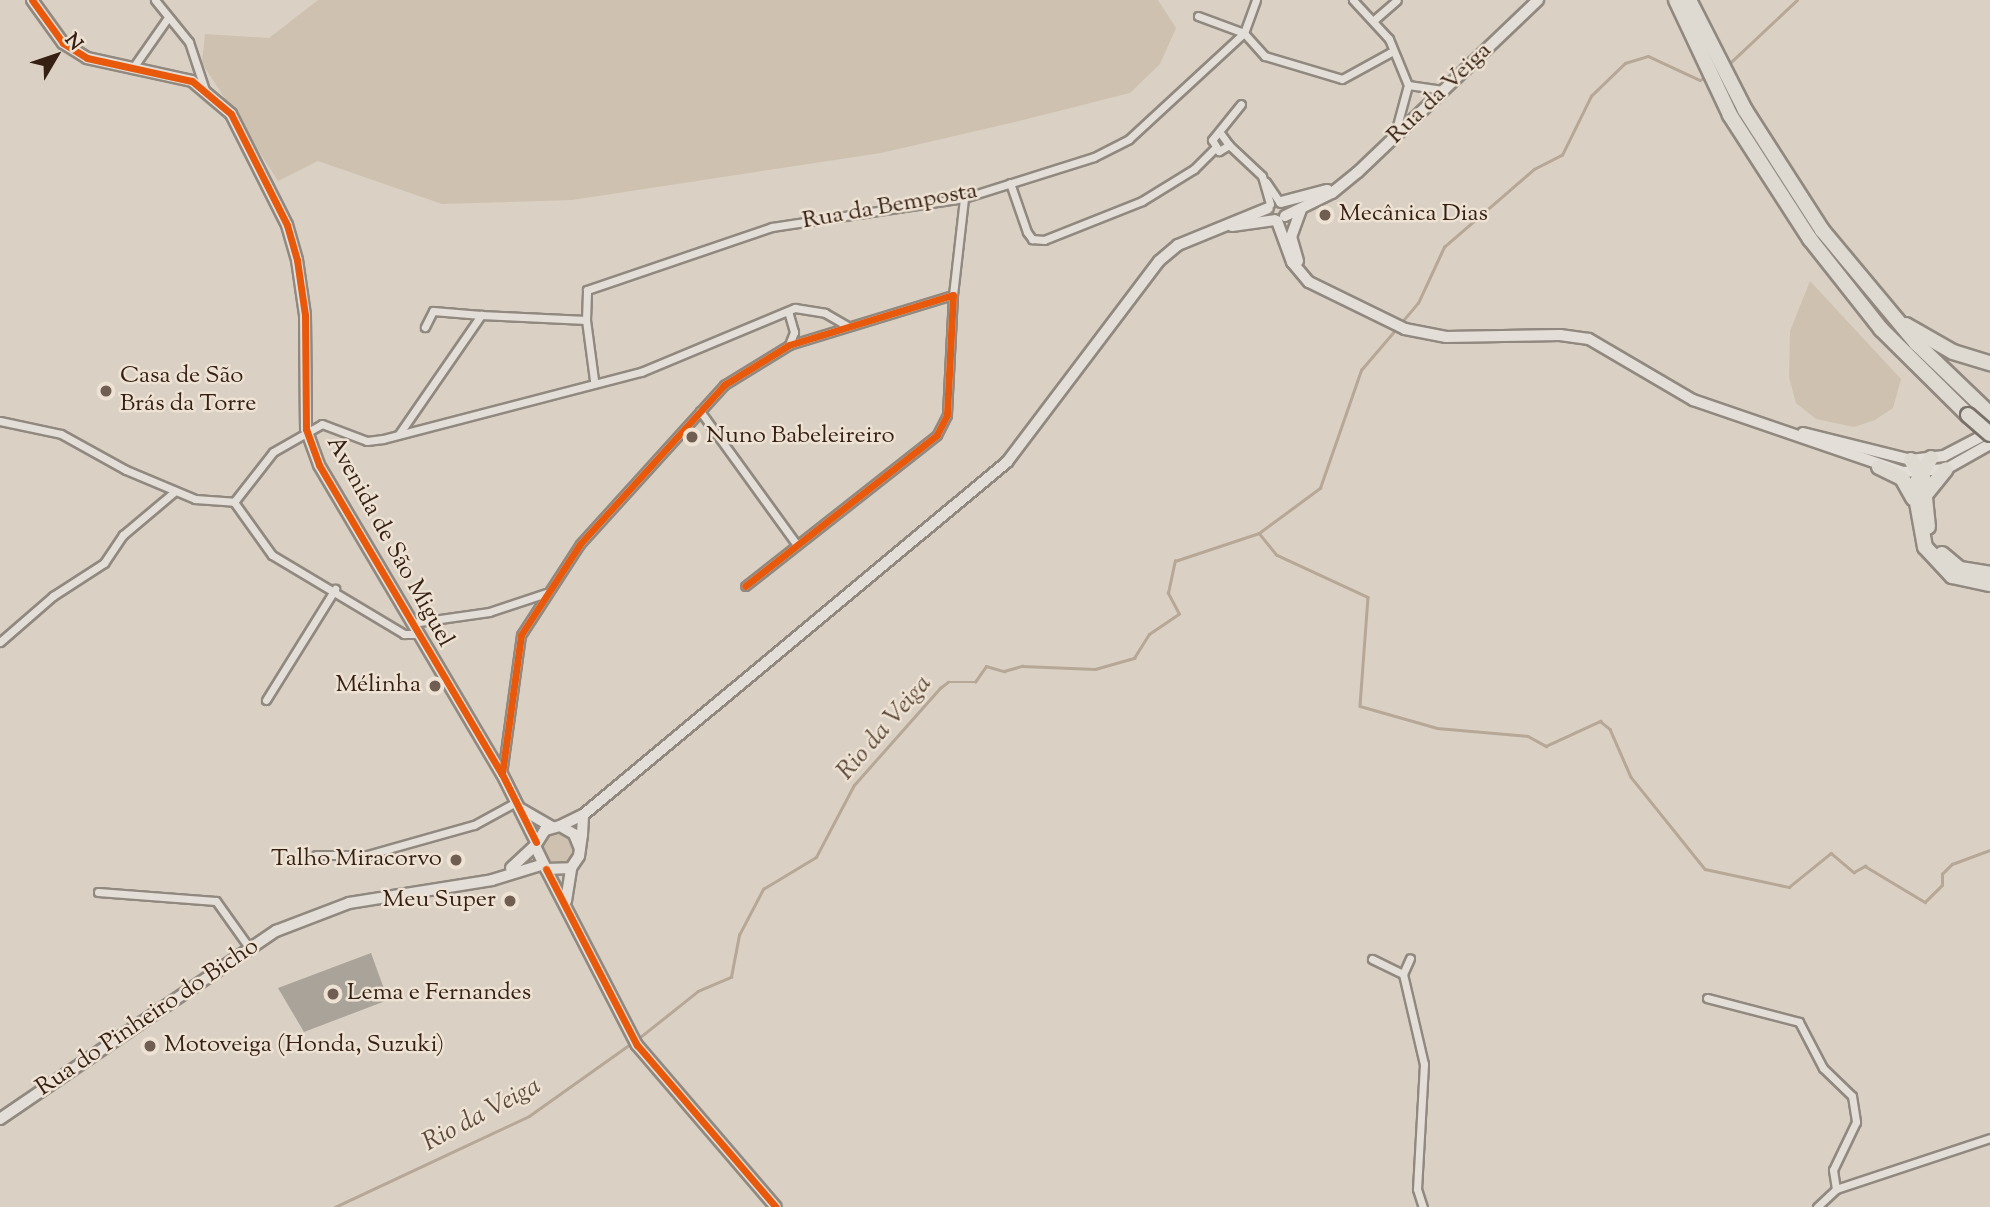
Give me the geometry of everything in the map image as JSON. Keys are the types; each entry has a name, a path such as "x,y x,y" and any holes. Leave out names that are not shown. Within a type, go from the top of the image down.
{"highway":[{"path":"1675,0 1747,144 1832,268 1881,329 1968,415 1990,433"},
{"path":"1689,0 1764,143 1844,259 1893,316 1986,410"},
{"path":"1893,316 1953,352 1990,363"},
{"path":"1931,458 1921,472 1920,536 1933,559 1963,581 1990,584"},
{"path":"1911,460 1921,472"},
{"path":"1879,467 1902,478 1920,499 1929,530 1940,553 1960,569 1990,574"},
{"path":"1920,499 1946,468"}],"main road":[{"name":"Avenida de São Miguel","path":"32,0 63,43 86,58 132,69 164,72 205,90 231,114 287,225 305,315 306,429 319,465 502,774 535,844"},
{"name":"Rua da Veiga","path":"1229,226 1254,225 1280,219 1340,186 1538,0"},
{"name":"Rua da Veiga","path":"1229,226 1275,204 1340,186"},
{"path":"1275,204 1280,219"},
{"path":"1275,204 1309,282 1405,329 1446,337 1560,335 1590,339 1693,400 1879,467 1921,472 1946,468 1990,444"},
{"path":"1288,239 1303,208"},
{"path":"1254,225 1288,239"},
{"path":"503,874 556,826 583,815 1007,462 1159,261 1186,241 1229,226"},
{"path":"1746,418 1911,460 1931,458 1990,433"},
{"path":"518,805 574,834 580,849"},
{"path":"569,910 565,883 580,849 583,815"},
{"path":"535,844 543,867 569,910 630,1035 776,1207"},
{"path":"543,867 571,868"},
{"name":"Rua do Pinheiro do Bicho","path":"0,1119 248,946 349,903 543,867"}],"street":[{"path":"155,0 167,19 190,42 205,90"},
{"name":"Rua da Bemposta","path":"586,320 587,290 772,227 964,198 1094,158 1129,139 1244,33 1256,0"},
{"path":"1353,0 1374,20 1393,51 1408,85 1394,137"},
{"path":"1374,20 1396,0"},
{"path":"1198,16 1244,33 1265,57 1342,79 1393,51"},
{"path":"132,69 167,19"},
{"path":"1408,85 1443,90"},
{"path":"1214,149 1212,140 1222,134 1241,104"},
{"path":"1222,134 1229,145 1262,176 1275,204"},
{"path":"1214,149 1222,151 1229,145"},
{"path":"1010,183 1027,232 1032,239 1044,240 1142,201 1194,169 1214,149"},
{"path":"745,586 937,435 947,415 953,295 964,198"},
{"path":"502,774 521,635 546,593 599,520 700,411 741,370 789,345 846,325 953,295"},
{"path":"233,502 273,452 306,429 338,426 367,441 399,434 593,380 641,372 788,310 809,308 846,325"},
{"path":"788,310 794,332 789,345"},
{"path":"425,327 433,311 586,320 593,380"},
{"path":"399,434 481,315"},
{"path":"700,411 797,545"},
{"path":"0,421 61,434 174,492 233,502 272,555 335,589 404,634 414,629 489,612 546,593"},
{"path":"0,642 53,596 104,563 123,535 174,492"},
{"path":"266,700 335,589"},
{"path":"316,855 367,855 474,825 518,805"},
{"path":"98,892 216,901 248,946"},
{"path":"1410,958 1403,974 1424,1064 1417,1189 1423,1207"},
{"path":"1372,959 1403,974"},
{"path":"1707,998 1799,1022 1824,1068 1852,1096 1856,1122 1833,1170 1836,1189"},
{"path":"1817,1207 1836,1189 1990,1138"}],"shaded area":[{"path":"318,0 1158,0 1176,28 1160,64 1130,93 1015,122 881,153 572,200 442,204 318,161 278,181 202,63 205,34 269,38"},
{"path":"1810,281 1901,379 1893,408 1875,420 1854,427 1816,419 1796,403 1789,377 1790,331"},
{"path":"558,832 570,837 575,849 570,861 558,866 546,861 541,849 546,837"}],"building":[{"name":"Lema e Fernandes","path":"371,953 388,1000 304,1032 278,988"}],"waterway":[{"name":"Rio da Veiga","path":"1729,64 1797,0"},
{"name":"Rio da Veiga","path":"1401,323 1418,303 1444,247 1534,169 1562,155 1591,96 1625,63 1648,56 1700,80 1707,76"},
{"name":"Rio da Veiga","path":"639,1038 698,991 731,977 739,935 763,889 816,857 854,785 940,688 948,682 975,682 986,666 1004,671 1022,666 1095,669 1134,658 1149,634 1179,614 1168,593 1175,561 1259,533 1320,488 1361,370 1397,328"},
{"path":"1259,533 1277,555 1368,597 1360,706 1437,728 1528,736 1546,746 1600,721 1610,729 1631,777 1705,869 1789,887 1831,853 1854,872 1865,866 1925,902 1942,885 1942,874 1952,864 1990,850"},
{"name":"Rio da Veiga","path":"335,1207 529,1116 633,1042"}],"cycle path":[{"path":"32,0 63,43 87,58 192,81 231,114 287,225 297,260 305,315 306,429 319,465 502,774 536,842"},
{"path":"502,774 521,635 580,544 724,385 789,345 953,295 947,415 937,435 745,586"},
{"path":"546,869 637,1045 776,1207"}],"place":[{"name":"Mecânica Dias","path":"1325,215"},
{"name":"Casa de São Brás da Torre","path":"106,391"},
{"name":"Nuno Babeleireiro","path":"692,437"},
{"name":"Mélinha","path":"435,686"},
{"name":"Talho Miracorvo","path":"456,860"},
{"name":"Meu Super","path":"510,901"},
{"name":"Lema e Fernandes","path":"333,994"},
{"name":"Motoveiga (Honda, Suzuki)","path":"150,1046"}]}
